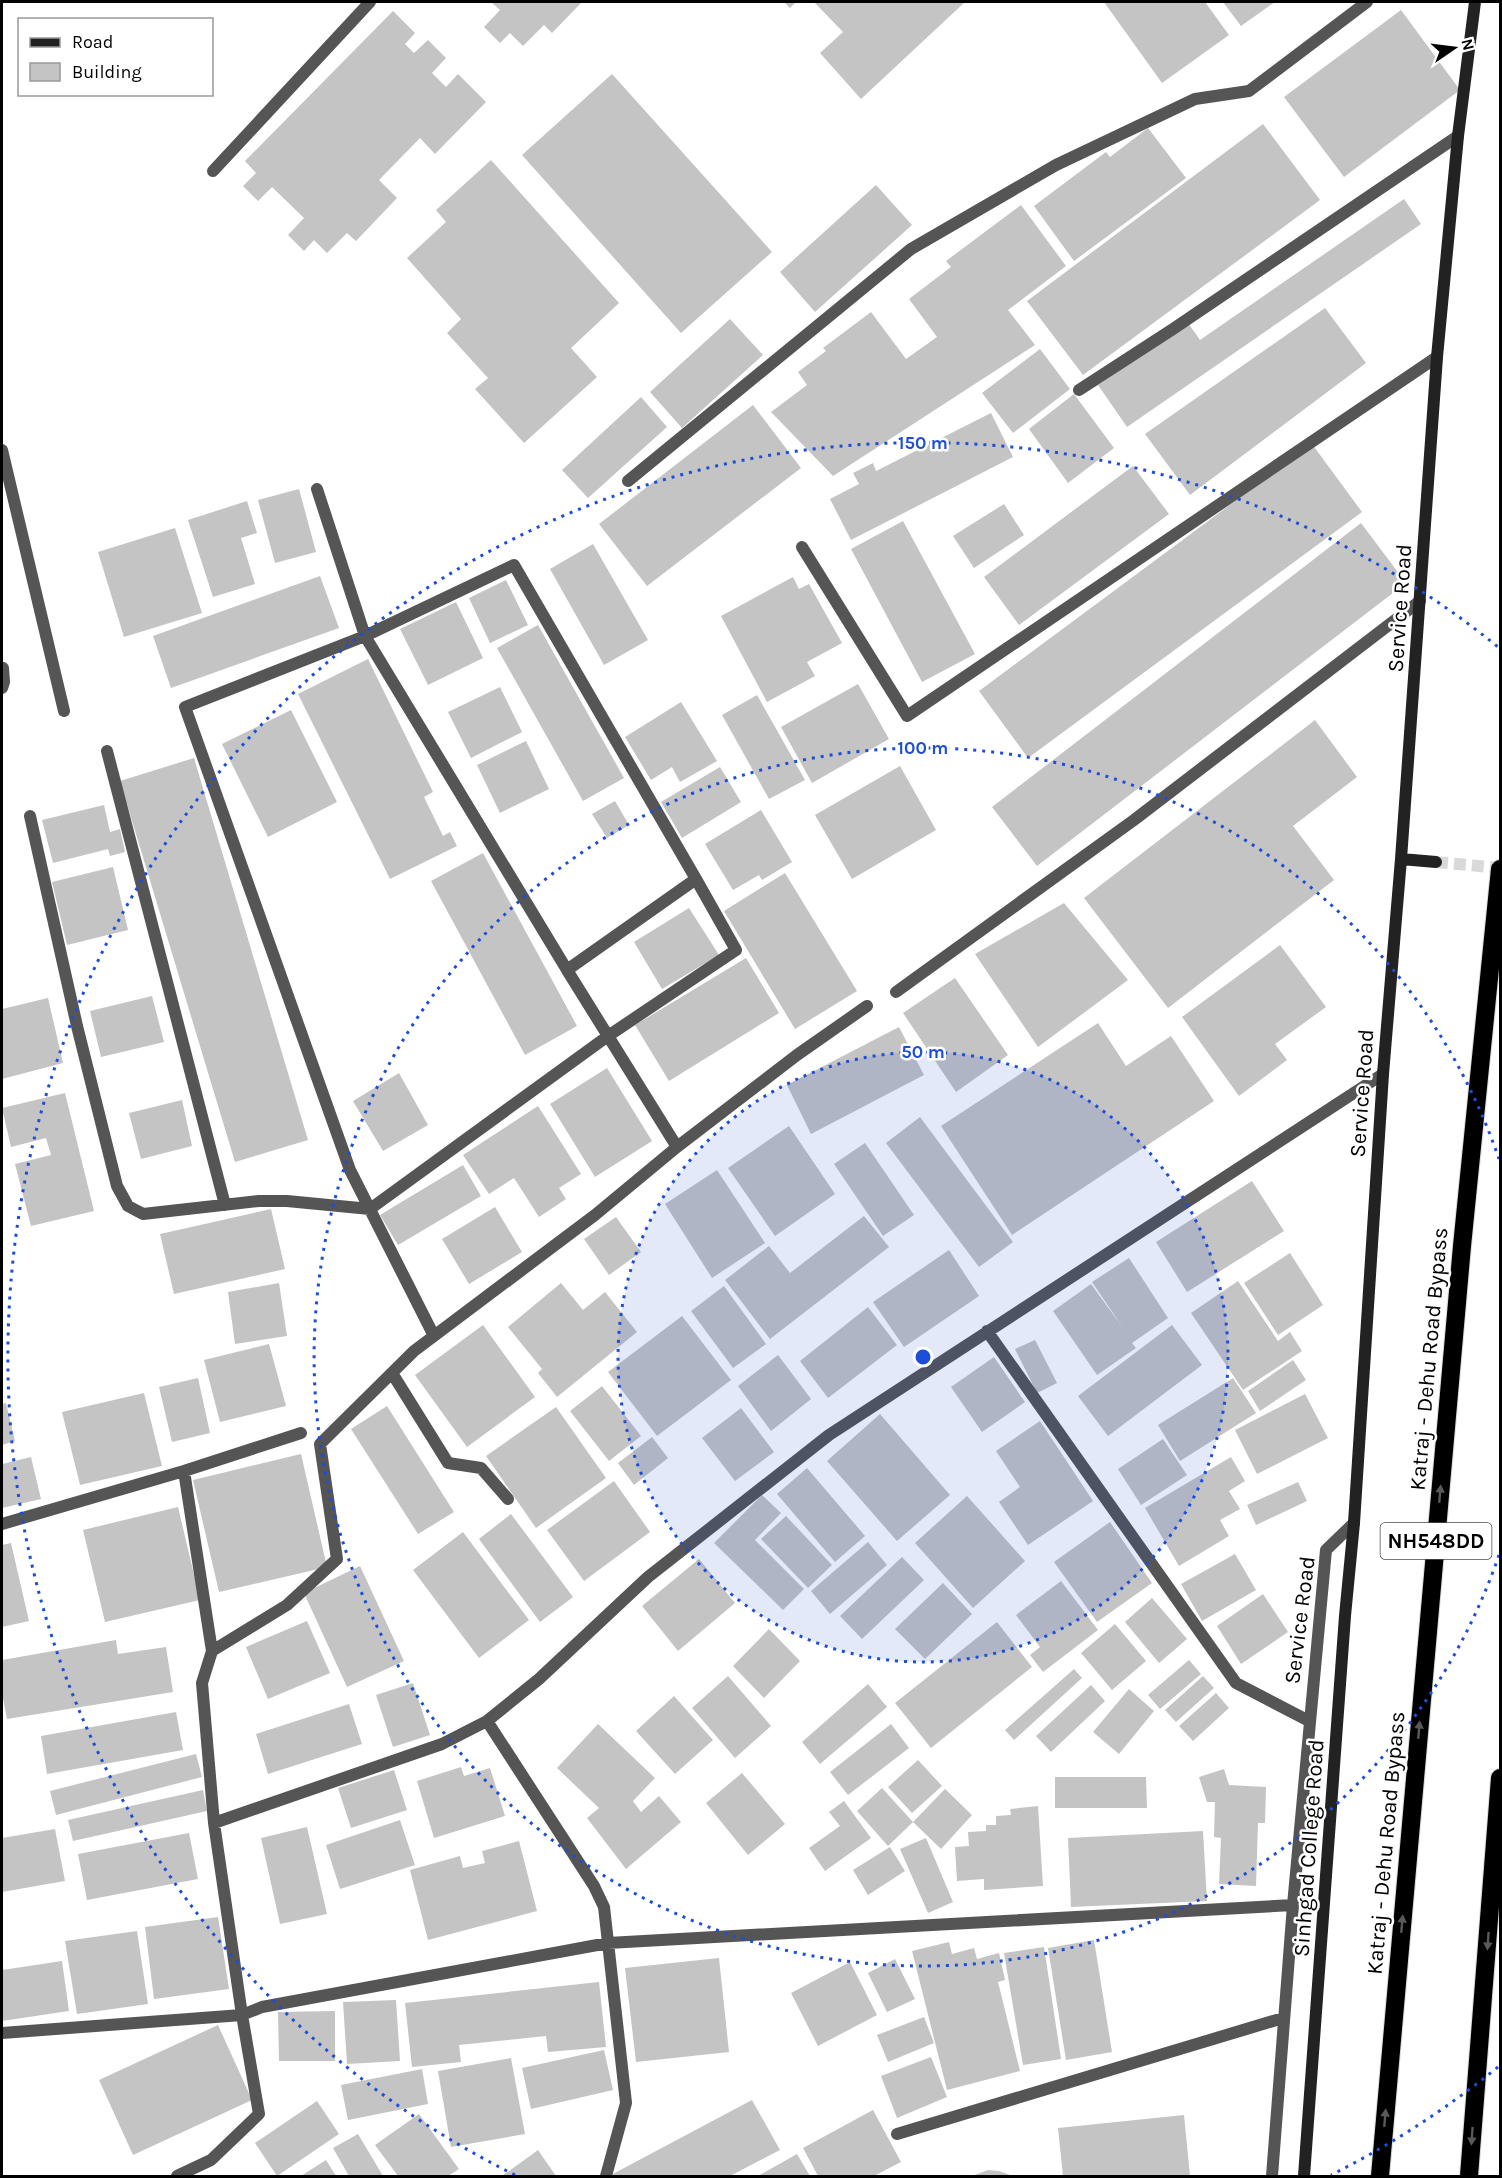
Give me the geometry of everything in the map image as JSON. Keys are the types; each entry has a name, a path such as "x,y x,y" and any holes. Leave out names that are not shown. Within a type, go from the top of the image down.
{"highway":[{"name":"Katraj - Dehu Road Bypass","path":"1380,2176 1462,1246 1500,869"},
{"path":"1469,2176 1500,1778"}],"street":[{"path":"213,171 370,2"},
{"path":"628,481 911,249 1056,165 1195,99 1250,91 1367,2"},
{"name":"Service Road","path":"1272,2176 1283,2018 1326,1550 1354,1523 1383,1074 1401,859 1437,357 1458,135 1475,2"},
{"path":"1079,390 1173,329 1458,135"},
{"path":"802,547 907,716 1437,357"},
{"path":"2,450 64,711"},
{"path":"318,489 365,636 677,1147"},
{"path":"30,816 77,1026 117,1186 128,1206 143,1214 260,1201 287,1201 370,1209 608,1036 736,950 514,565 365,636 185,707 350,1170 370,1209 434,1336"},
{"path":"896,992 1134,820 1420,601"},
{"path":"2,688 3,668"},
{"path":"107,751 225,1205"},
{"path":"1401,859 1436,862"},
{"path":"567,970 696,879"},
{"path":"212,1651 287,1605 337,1559 320,1444 414,1351 595,1215 677,1147 797,1055 867,1006"},
{"path":"214,1823 442,1744 487,1722 539,1679 648,1577 829,1436 1383,1074"},
{"path":"987,1331 1236,1683 1309,1721"},
{"path":"392,1373 448,1463 481,1468 508,1499"},
{"path":"2,1524 184,1471 301,1432"},
{"path":"177,2176 211,2160 259,2115 214,1823 202,1683 212,1651 184,1471"},
{"name":"Sinhgad College Road","path":"1305,2176 1345,1616 1354,1523"},
{"path":"487,1722 594,1886 604,1907 626,2103 606,2176"},
{"path":"2,2033 242,2015 262,2007 608,1943 1293,1905"},
{"path":"897,2134 1283,2018"}],"building":[{"path":"491,2 582,2 552,33 544,25 523,46 510,33 500,43 484,27 500,10"},
{"path":"784,2 796,2 790,8"},
{"path":"814,2 965,2 861,99 820,53 843,32"},
{"path":"1104,2 1205,2 1229,35 1162,83"},
{"path":"1223,2 1275,2 1241,26"},
{"path":"1401,10 1460,90 1344,177 1284,97"},
{"path":"393,11 415,33 405,44 414,53 428,40 446,58 432,73 446,87 458,74 486,102 435,154 420,138 379,180 397,198 356,241 347,233 327,253 314,240 304,251 288,235 304,218 272,187 258,201 243,186 256,173 245,161"},
{"path":"612,74 772,252 681,333 522,155"},
{"path":"1263,124 1320,200 1083,375 1027,301"},
{"path":"1148,128 1186,178 1074,261 1034,206 1106,152 1110,157"},
{"path":"491,160 619,303 571,348 597,377 524,443 475,389 488,378 447,333 461,319 407,258 446,222 436,210"},
{"path":"876,185 912,225 815,312 780,272"},
{"path":"1404,199 1421,224 1127,427 1098,385 1188,323 1200,340"},
{"path":"1021,205 1066,266 1008,310 1035,345 833,476 771,412 807,385 798,372 826,351 823,348 871,312 906,359 937,337 909,299 951,267 946,261"},
{"path":"1325,308 1366,363 1190,495 1145,434"},
{"path":"730,319 763,355 682,428 650,392"},
{"path":"1040,349 1070,389 1013,433 982,393"},
{"path":"1074,394 1114,448 1068,483 1029,429"},
{"path":"641,397 667,427 588,498 562,470"},
{"path":"753,405 801,468 647,586 599,524"},
{"path":"991,413 1013,457 851,540 830,499 859,484 853,473 873,463 876,471"},
{"path":"1312,444 1362,512 1028,758 979,691"},
{"path":"1133,466 1169,514 1019,625 984,577"},
{"path":"299,489 316,552 275,563 258,500"},
{"path":"247,501 257,533 241,538 255,584 213,597 188,520"},
{"path":"1004,504 1024,535 974,568 953,536"},
{"path":"903,521 975,654 922,682 851,549"},
{"path":"1361,523 1406,583 1037,866 992,807"},
{"path":"175,528 202,613 124,637 98,552"},
{"path":"593,544 648,640 604,665 550,569"},
{"path":"320,576 339,628 171,688 153,636"},
{"path":"793,577 799,589 809,584 842,643 807,662 815,676 767,702 721,616"},
{"path":"506,580 528,625 490,643 469,598"},
{"path":"456,602 483,658 428,685 400,629"},
{"path":"538,625 624,778 583,801 497,648"},
{"path":"368,659 433,792 424,797 443,836 450,832 457,846 390,879 298,694"},
{"path":"858,684 889,739 812,783 781,727"},
{"path":"500,687 522,732 471,758 448,712"},
{"path":"757,695 805,780 769,799 722,715"},
{"path":"681,702 717,761 680,782 672,767 651,780 625,737"},
{"path":"291,710 337,802 268,837 222,744"},
{"path":"1315,720 1357,777 1293,826 1334,880 1168,1008 1084,898"},
{"path":"526,741 549,789 500,813 477,765"},
{"path":"194,758 308,1140 235,1162 120,781"},
{"path":"900,766 936,830 852,879 815,815"},
{"path":"720,767 741,802 682,838 661,802"},
{"path":"615,801 629,825 607,838 592,814"},
{"path":"104,805 110,832 120,829 125,852 110,856 108,849 53,863 42,820"},
{"path":"761,810 792,862 762,880 759,875 733,890 705,844"},
{"path":"483,853 577,1026 525,1055 431,881"},
{"path":"113,867 128,930 67,945 52,882"},
{"path":"785,873 857,991 795,1029 724,911"},
{"path":"1064,903 1128,980 1038,1047 975,954"},
{"path":"689,908 719,955 662,989 634,942"},
{"path":"1280,945 1326,1007 1275,1044 1287,1060 1239,1096 1182,1017"},
{"path":"746,958 779,1013 669,1081 635,1025"},
{"path":"955,978 1008,1055 956,1092 903,1013"},
{"path":"152,996 164,1042 101,1057 90,1011"},
{"path":"48,998 63,1063 2,1079 2,1009"},
{"path":"1098,1023 1126,1066 1171,1036 1214,1101 1012,1235 941,1126"},
{"path":"899,1027 924,1075 811,1134 787,1085"},
{"path":"607,1068 652,1141 595,1177 550,1104"},
{"path":"399,1073 428,1125 383,1151 353,1101"},
{"path":"65,1093 94,1211 31,1226 15,1164 51,1155 46,1138 11,1147 2,1108"},
{"path":"182,1100 192,1146 141,1159 129,1113"},
{"path":"538,1106 581,1174 559,1188 566,1199 539,1217 514,1178 489,1194 463,1155"},
{"path":"920,1117 1013,1242 979,1267 886,1143"},
{"path":"789,1126 835,1194 775,1236 728,1168"},
{"path":"865,1143 914,1215 883,1236 834,1164"},
{"path":"463,1165 481,1196 398,1245 380,1215"},
{"path":"717,1170 765,1243 712,1278 665,1204"},
{"path":"1252,1181 1284,1231 1187,1292 1156,1242"},
{"path":"495,1207 522,1252 469,1284 442,1239"},
{"path":"271,1209 285,1269 174,1294 160,1234"},
{"path":"864,1216 889,1247 770,1339 725,1280 769,1246 790,1273"},
{"path":"616,1217 641,1252 609,1275 584,1239"},
{"path":"949,1250 979,1296 904,1347 873,1302"},
{"path":"1290,1253 1323,1305 1278,1335 1244,1283"},
{"path":"1129,1258 1168,1318 1132,1343 1136,1348 1097,1375 1053,1311 1091,1284 1123,1328 1092,1282"},
{"path":"1238,1281 1278,1341 1290,1332 1302,1351 1243,1390 1191,1313"},
{"path":"279,1283 287,1336 235,1344 228,1292"},
{"path":"561,1283 583,1310 605,1292 637,1332 557,1397 538,1373 542,1369 508,1327"},
{"path":"724,1286 766,1344 733,1368 691,1311"},
{"path":"868,1307 897,1345 828,1398 800,1361"},
{"path":"682,1316 731,1380 657,1436 608,1372"},
{"path":"483,1325 535,1397 467,1447 415,1375"},
{"path":"1172,1325 1202,1365 1108,1436 1078,1396"},
{"path":"1035,1340 1057,1383 1037,1393 1015,1349"},
{"path":"269,1344 286,1406 220,1422 204,1360"},
{"path":"778,1355 811,1399 771,1431 738,1386"},
{"path":"994,1357 1025,1402 982,1432 951,1387"},
{"path":"1293,1360 1306,1380 1260,1411 1248,1391"},
{"path":"198,1378 210,1433 172,1442 159,1387"},
{"path":"1233,1378 1256,1413 1180,1461 1158,1425"},
{"path":"602,1386 641,1436 609,1461 570,1411"},
{"path":"144,1393 162,1466 80,1485 62,1412"},
{"path":"1305,1394 1328,1438 1257,1474 1235,1430"},
{"path":"6,1403 15,1441 2,1445 2,1404"},
{"path":"387,1406 454,1512 418,1534 351,1429"},
{"path":"556,1407 606,1478 536,1528 486,1456"},
{"path":"741,1408 774,1452 735,1481 702,1438"},
{"path":"880,1414 950,1495 897,1541 827,1461"},
{"path":"1040,1421 1093,1501 1028,1545 999,1502 1020,1487 996,1451"},
{"path":"652,1437 668,1458 634,1485 618,1463"},
{"path":"1163,1439 1187,1475 1141,1505 1118,1469"},
{"path":"301,1454 327,1567 219,1592 193,1480"},
{"path":"31,1457 41,1499 2,1508 2,1464"},
{"path":"1231,1457 1245,1481 1229,1491 1240,1509 1220,1520 1229,1536 1179,1566 1145,1508"},
{"path":"807,1468 865,1536 835,1562 777,1494"},
{"path":"614,1481 650,1532 584,1581 547,1530"},
{"path":"1298,1482 1307,1501 1256,1525 1247,1505"},
{"path":"762,1495 781,1513 755,1540 804,1589 783,1610 714,1543"},
{"path":"967,1496 1025,1561 973,1608 915,1543"},
{"path":"178,1507 200,1600 105,1622 83,1530"},
{"path":"511,1514 573,1597 540,1622 479,1539"},
{"path":"786,1516 832,1565 808,1588 761,1539"},
{"path":"1110,1522 1152,1583 1097,1622 1054,1562"},
{"path":"463,1532 529,1620 479,1658 413,1570"},
{"path":"868,1542 887,1565 830,1614 811,1591"},
{"path":"11,1543 29,1621 2,1627 2,1545"},
{"path":"1235,1554 1256,1590 1202,1621 1181,1584"},
{"path":"902,1557 924,1580 862,1639 840,1616"},
{"path":"699,1559 735,1603 678,1651 642,1606"},
{"path":"360,1566 404,1661 347,1687 304,1593"},
{"path":"1061,1581 1098,1630 1043,1672 1030,1655 1040,1647 1016,1615"},
{"path":"943,1583 972,1614 925,1659 895,1629"},
{"path":"1263,1594 1288,1632 1241,1664 1217,1626"},
{"path":"1152,1598 1187,1639 1159,1663 1125,1622"},
{"path":"307,1621 330,1673 268,1699 246,1647"},
{"path":"997,1622 1032,1667 931,1748 895,1703"},
{"path":"1115,1624 1146,1661 1112,1690 1081,1653"},
{"path":"769,1629 800,1661 764,1698 733,1666"},
{"path":"116,1640 118,1654 166,1647 173,1692 7,1719 2,1693 2,1660"},
{"path":"1189,1660 1201,1674 1160,1709 1148,1695"},
{"path":"1074,1669 1082,1678 1014,1740 1005,1730"},
{"path":"728,1676 771,1726 735,1758 692,1708"},
{"path":"1203,1676 1214,1688 1176,1722 1165,1710"},
{"path":"413,1683 430,1735 393,1747 376,1695"},
{"path":"868,1684 887,1707 820,1764 802,1742"},
{"path":"1091,1685 1105,1701 1051,1752 1036,1736"},
{"path":"1129,1689 1154,1711 1119,1754 1093,1732"},
{"path":"1216,1693 1229,1708 1193,1741 1179,1726"},
{"path":"674,1696 713,1740 675,1774 636,1731"},
{"path":"349,1704 362,1744 268,1774 256,1734"},
{"path":"176,1712 183,1750 47,1774 41,1736"},
{"path":"598,1724 655,1778 633,1801 641,1812 659,1796 681,1822 626,1869 587,1818 599,1808 557,1768"},
{"path":"891,1724 909,1748 848,1795 830,1772"},
{"path":"196,1754 202,1777 56,1815 50,1791"},
{"path":"918,1760 942,1786 912,1813 888,1787"},
{"path":"461,1767 464,1776 490,1768 505,1816 434,1838 417,1781"},
{"path":"1224,1769 1229,1785 1266,1787 1265,1823 1258,1823 1256,1886 1219,1884 1221,1838 1214,1837 1215,1802 1207,1802 1199,1777"},
{"path":"394,1770 407,1810 351,1828 338,1788"},
{"path":"742,1773 785,1824 748,1855 706,1803"},
{"path":"1055,1777 1146,1777 1147,1808 1055,1808"},
{"path":"882,1788 913,1822 888,1846 857,1811"},
{"path":"945,1789 972,1815 941,1849 913,1822"},
{"path":"203,1790 207,1811 73,1841 68,1820"},
{"path":"844,1801 871,1838 825,1871 809,1848 840,1826 829,1812"},
{"path":"1038,1806 1043,1886 984,1890 984,1879 957,1881 955,1847 969,1846 968,1832 986,1831 986,1825 996,1825 996,1816 1011,1815 1010,1809"},
{"path":"400,1820 415,1865 340,1889 326,1845"},
{"path":"307,1827 327,1914 280,1924 261,1838"},
{"path":"55,1829 65,1881 2,1892 2,1838"},
{"path":"1203,1831 1207,1901 1071,1907 1068,1838"},
{"path":"189,1833 198,1879 87,1900 78,1854"},
{"path":"926,1838 953,1902 928,1913 900,1849"},
{"path":"519,1841 537,1911 428,1940 410,1870 460,1856 463,1868 485,1863 482,1851"},
{"path":"890,1847 905,1871 868,1895 853,1870"},
{"path":"218,1917 229,1989 154,1999 145,1927"},
{"path":"137,1931 148,2004 77,2014 65,1941"},
{"path":"1094,1940 1112,2052 1066,2060 1048,1948"},
{"path":"949,1942 952,1954 974,1948 977,1959 999,1953 1005,1980 998,1982 1020,2071 947,2090 912,1951"},
{"path":"1044,1947 1061,2059 1023,2065 1004,1953"},
{"path":"719,1958 729,2052 636,2062 625,1968"},
{"path":"895,1959 915,1999 887,2012 868,1973"},
{"path":"62,1961 69,2011 2,2021 2,1970"},
{"path":"850,1962 877,2015 818,2046 791,1993"},
{"path":"599,1982 606,2047 548,2052 546,2036 459,2045 461,2062 412,2067 405,2003"},
{"path":"396,2000 400,2061 347,2064 343,2002"},
{"path":"335,2011 335,2061 279,2061 278,2012"},
{"path":"924,2017 934,2043 888,2062 877,2035"},
{"path":"218,2025 252,2100 133,2155 99,2080"},
{"path":"604,2050 613,2090 531,2109 522,2068"},
{"path":"931,2057 947,2097 897,2118 881,2076"},
{"path":"511,2058 525,2134 451,2147 438,2071"},
{"path":"422,2069 428,2104 348,2120 341,2085"},
{"path":"752,2100 780,2150 730,2176 609,2176"},
{"path":"317,2101 339,2134 277,2176 255,2143"},
{"path":"873,2110 901,2162 874,2176 818,2176 803,2148"},
{"path":"419,2114 459,2169 448,2176 398,2176 375,2145"},
{"path":"1184,2115 1190,2176 1063,2176 1058,2128"},
{"path":"358,2134 383,2176 349,2176 333,2148"},
{"path":"538,2150 556,2176 502,2176"},
{"path":"797,2154 810,2176 758,2176"},
{"path":"326,2160 336,2176 301,2176"},
{"path":"988,2170 999,2171 1013,2176 972,2176"}],"tunnel":[{"path":"1436,862 1500,868"}]}
